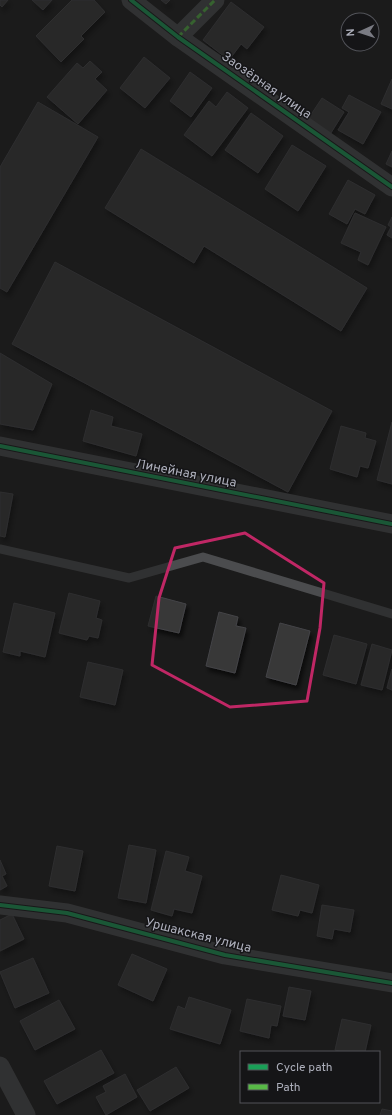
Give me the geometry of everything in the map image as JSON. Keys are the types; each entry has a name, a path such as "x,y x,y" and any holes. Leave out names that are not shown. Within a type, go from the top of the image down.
{"street":[{"name":"Заозёрная улица","path":"131,0 178,36 392,187"},
{"path":"178,36 215,0"},
{"name":"Линейная улица","path":"0,446 392,524"},
{"name":"Уршакская улица","path":"0,905 67,913 225,955 392,983"},
{"path":"0,1066 26,1115"}],"lane":[{"path":"0,550 129,578 203,557 392,614"}],"highlighted area":[{"path":"245,533 324,583 320,628 307,701 230,707 152,665 159,598 175,548"}],"building":[{"path":"0,0 8,0 2,7 0,5"},
{"path":"32,0 52,0 43,10"},
{"path":"72,0 94,0 105,12 81,36 84,39 61,62 36,36"},
{"path":"161,0 170,0 166,4"},
{"path":"231,2 264,27 247,49 241,44 229,60 203,40"},
{"path":"144,57 170,78 145,108 120,88"},
{"path":"90,61 102,72 95,79 107,90 78,124 47,97 77,63 83,68"},
{"path":"190,72 212,88 191,117 170,101"},
{"path":"392,79 392,109 381,104"},
{"path":"227,92 248,108 212,156 184,135 209,101 216,107"},
{"path":"349,95 381,112 363,144 338,130 349,112 342,108"},
{"path":"322,98 344,112 329,136 306,122"},
{"path":"38,102 98,137 7,292 0,288 0,167"},
{"path":"251,113 283,136 258,173 225,150"},
{"path":"292,145 326,166 298,211 265,189"},
{"path":"141,149 367,288 341,331 204,246 194,263 105,208"},
{"path":"392,151 392,167 386,164"},
{"path":"348,180 375,195 365,214 355,209 347,224 329,214"},
{"path":"355,213 386,227 368,265 358,260 361,252 341,243"},
{"path":"392,217 392,238 387,235 391,227 388,225"},
{"path":"55,262 332,411 288,492 12,344"},
{"path":"0,353 52,384 33,430 0,424"},
{"path":"91,410 113,417 111,426 142,434 136,456 83,441"},
{"path":"392,422 392,484 377,480"},
{"path":"341,426 366,433 365,438 376,441 368,468 360,466 357,477 330,469"},
{"path":"0,492 13,494 5,537 0,536"},
{"path":"69,593 100,601 96,618 102,620 98,638 89,636 87,640 59,633"},
{"path":"156,596 186,604 179,633 148,626"},
{"path":"14,603 55,613 45,657 20,651 20,656 3,652"},
{"path":"219,612 238,617 236,626 246,628 235,673 206,666"},
{"path":"280,623 310,631 296,685 266,677"},
{"path":"334,635 367,644 356,684 323,675"},
{"path":"372,644 392,650 382,690 361,685"},
{"path":"88,662 123,670 115,705 80,697"},
{"path":"392,669 392,690 387,688"},
{"path":"129,845 156,850 146,903 118,898"},
{"path":"57,846 83,851 75,891 49,886"},
{"path":"166,851 189,857 185,871 202,876 192,913 174,909 172,916 151,910"},
{"path":"0,860 6,874 2,876 7,886 0,890"},
{"path":"281,875 319,885 312,913 300,910 298,916 272,910"},
{"path":"322,905 354,910 350,932 334,929 332,939 317,936"},
{"path":"12,914 24,939 0,951 0,920"},
{"path":"132,954 167,969 153,1001 118,985"},
{"path":"33,958 49,993 15,1008 0,972"},
{"path":"289,987 311,991 305,1020 283,1016"},
{"path":"189,997 231,1010 220,1044 170,1029 178,1006 185,1009"},
{"path":"247,999 281,1006 277,1026 271,1025 269,1038 240,1031"},
{"path":"59,1000 75,1029 35,1050 20,1021"},
{"path":"342,1019 371,1025 365,1051 335,1050"},
{"path":"101,1050 114,1073 57,1104 44,1081"},
{"path":"176,1067 189,1088 150,1111 137,1090"},
{"path":"125,1074 137,1097 106,1115 96,1097 106,1092 103,1086"},
{"path":"382,1109 392,1111 392,1115 380,1115"}],"marked path":[{"path":"178,37 215,0"}],"cycle path":[{"path":"131,0 178,37 392,187"},
{"path":"0,446 392,524"},
{"path":"0,905 67,913 225,955 392,983"}]}
